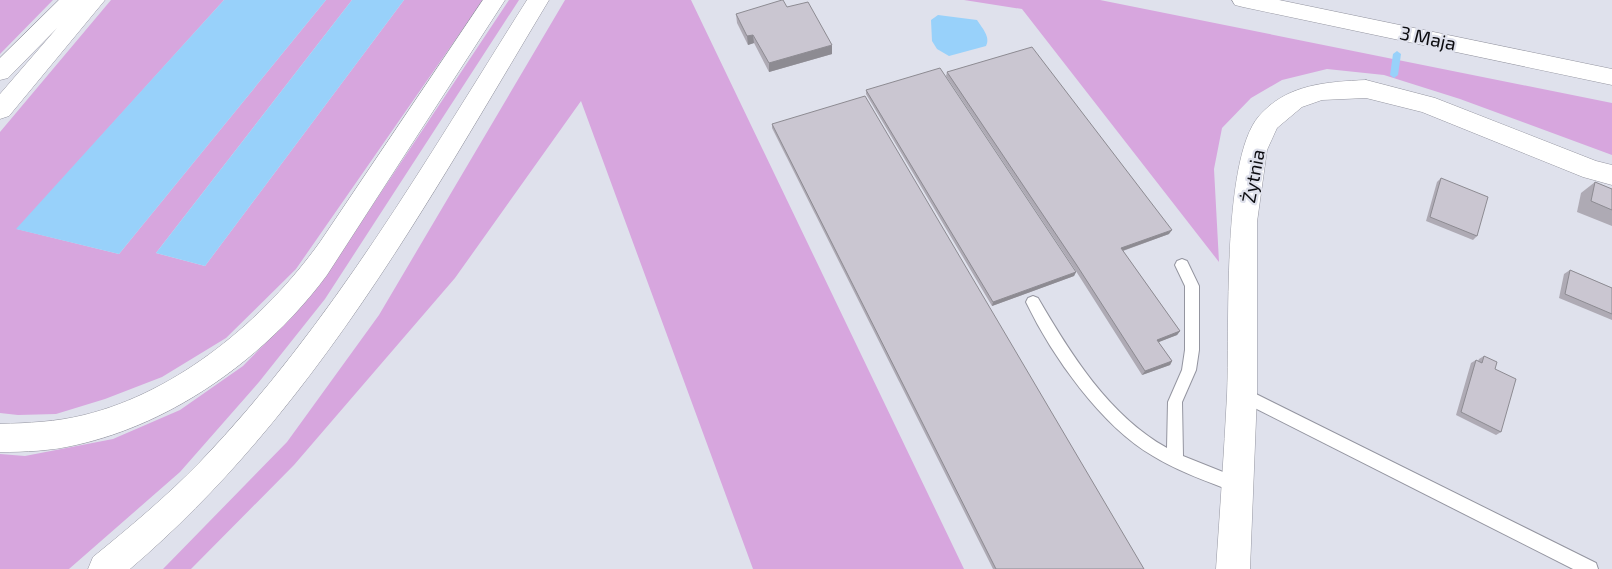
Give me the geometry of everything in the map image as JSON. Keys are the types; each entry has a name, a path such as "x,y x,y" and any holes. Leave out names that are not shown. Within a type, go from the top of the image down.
{"main road":[{"path":"0,72 72,0"},
{"path":"0,110 94,0"},
{"path":"0,438 39,436 96,426 148,405 197,378 242,345 278,314 313,272 494,0"},
{"path":"105,569 182,501 243,436 294,376 346,305 391,238 538,0"},
{"name":"3 Maja","path":"1243,0 1612,77"},
{"name":"Żytnia","path":"1233,569 1242,394 1244,222 1255,150 1267,123 1294,101 1320,91 1366,89 1427,104 1592,170 1612,175"}],"lane":[{"path":"1175,460 1175,402 1189,370 1192,350 1192,286 1182,265"},
{"path":"1033,302 1075,370 1124,424 1148,444 1175,460 1237,485"},
{"path":"1242,394 1590,569"}],"shaded area":[{"path":"0,0 53,0 0,54"},
{"path":"111,0 224,0 17,229 119,254 326,0 352,0 156,253 205,266 404,0 483,0 296,269 226,338 162,377 105,399 56,414 18,415 0,413 0,132"},
{"path":"509,0 519,0 325,299 259,382 180,472 69,569 0,569 0,454 25,456 113,439 180,410 243,366 300,308 346,245"},
{"path":"565,0 691,0 964,569 753,569 581,101 455,278 294,465 191,569 163,569 287,442 379,315"},
{"path":"964,0 1100,0 1612,103 1612,155 1460,99 1384,75 1327,69 1282,80 1251,98 1222,128 1214,169 1219,262 1022,9"}],"water":[{"path":"224,0 326,0 119,254 16,229"},
{"path":"352,0 404,0 205,266 156,253"},
{"path":"938,15 977,20 987,36 986,46 949,56 937,49 932,41 931,20"}],"building":[{"path":"783,0 787,7 808,2 832,45 769,63 753,35 747,36 736,14"},
{"path":"1032,47 1172,230 1121,248 1180,331 1157,340 1172,361 1145,371 1076,264 947,72"},
{"path":"940,68 1076,272 993,302 866,90"},
{"path":"865,96 1144,569 996,569 772,124"},
{"path":"1441,178 1488,197 1477,236 1430,217"},
{"path":"1595,182 1612,189 1612,210 1591,201"},
{"path":"1570,270 1612,288 1612,314 1565,294"},
{"path":"1484,356 1497,362 1495,369 1516,379 1501,432 1461,412 1476,360 1482,363"}],"waterway":[{"path":"1394,75 1397,54"}]}
